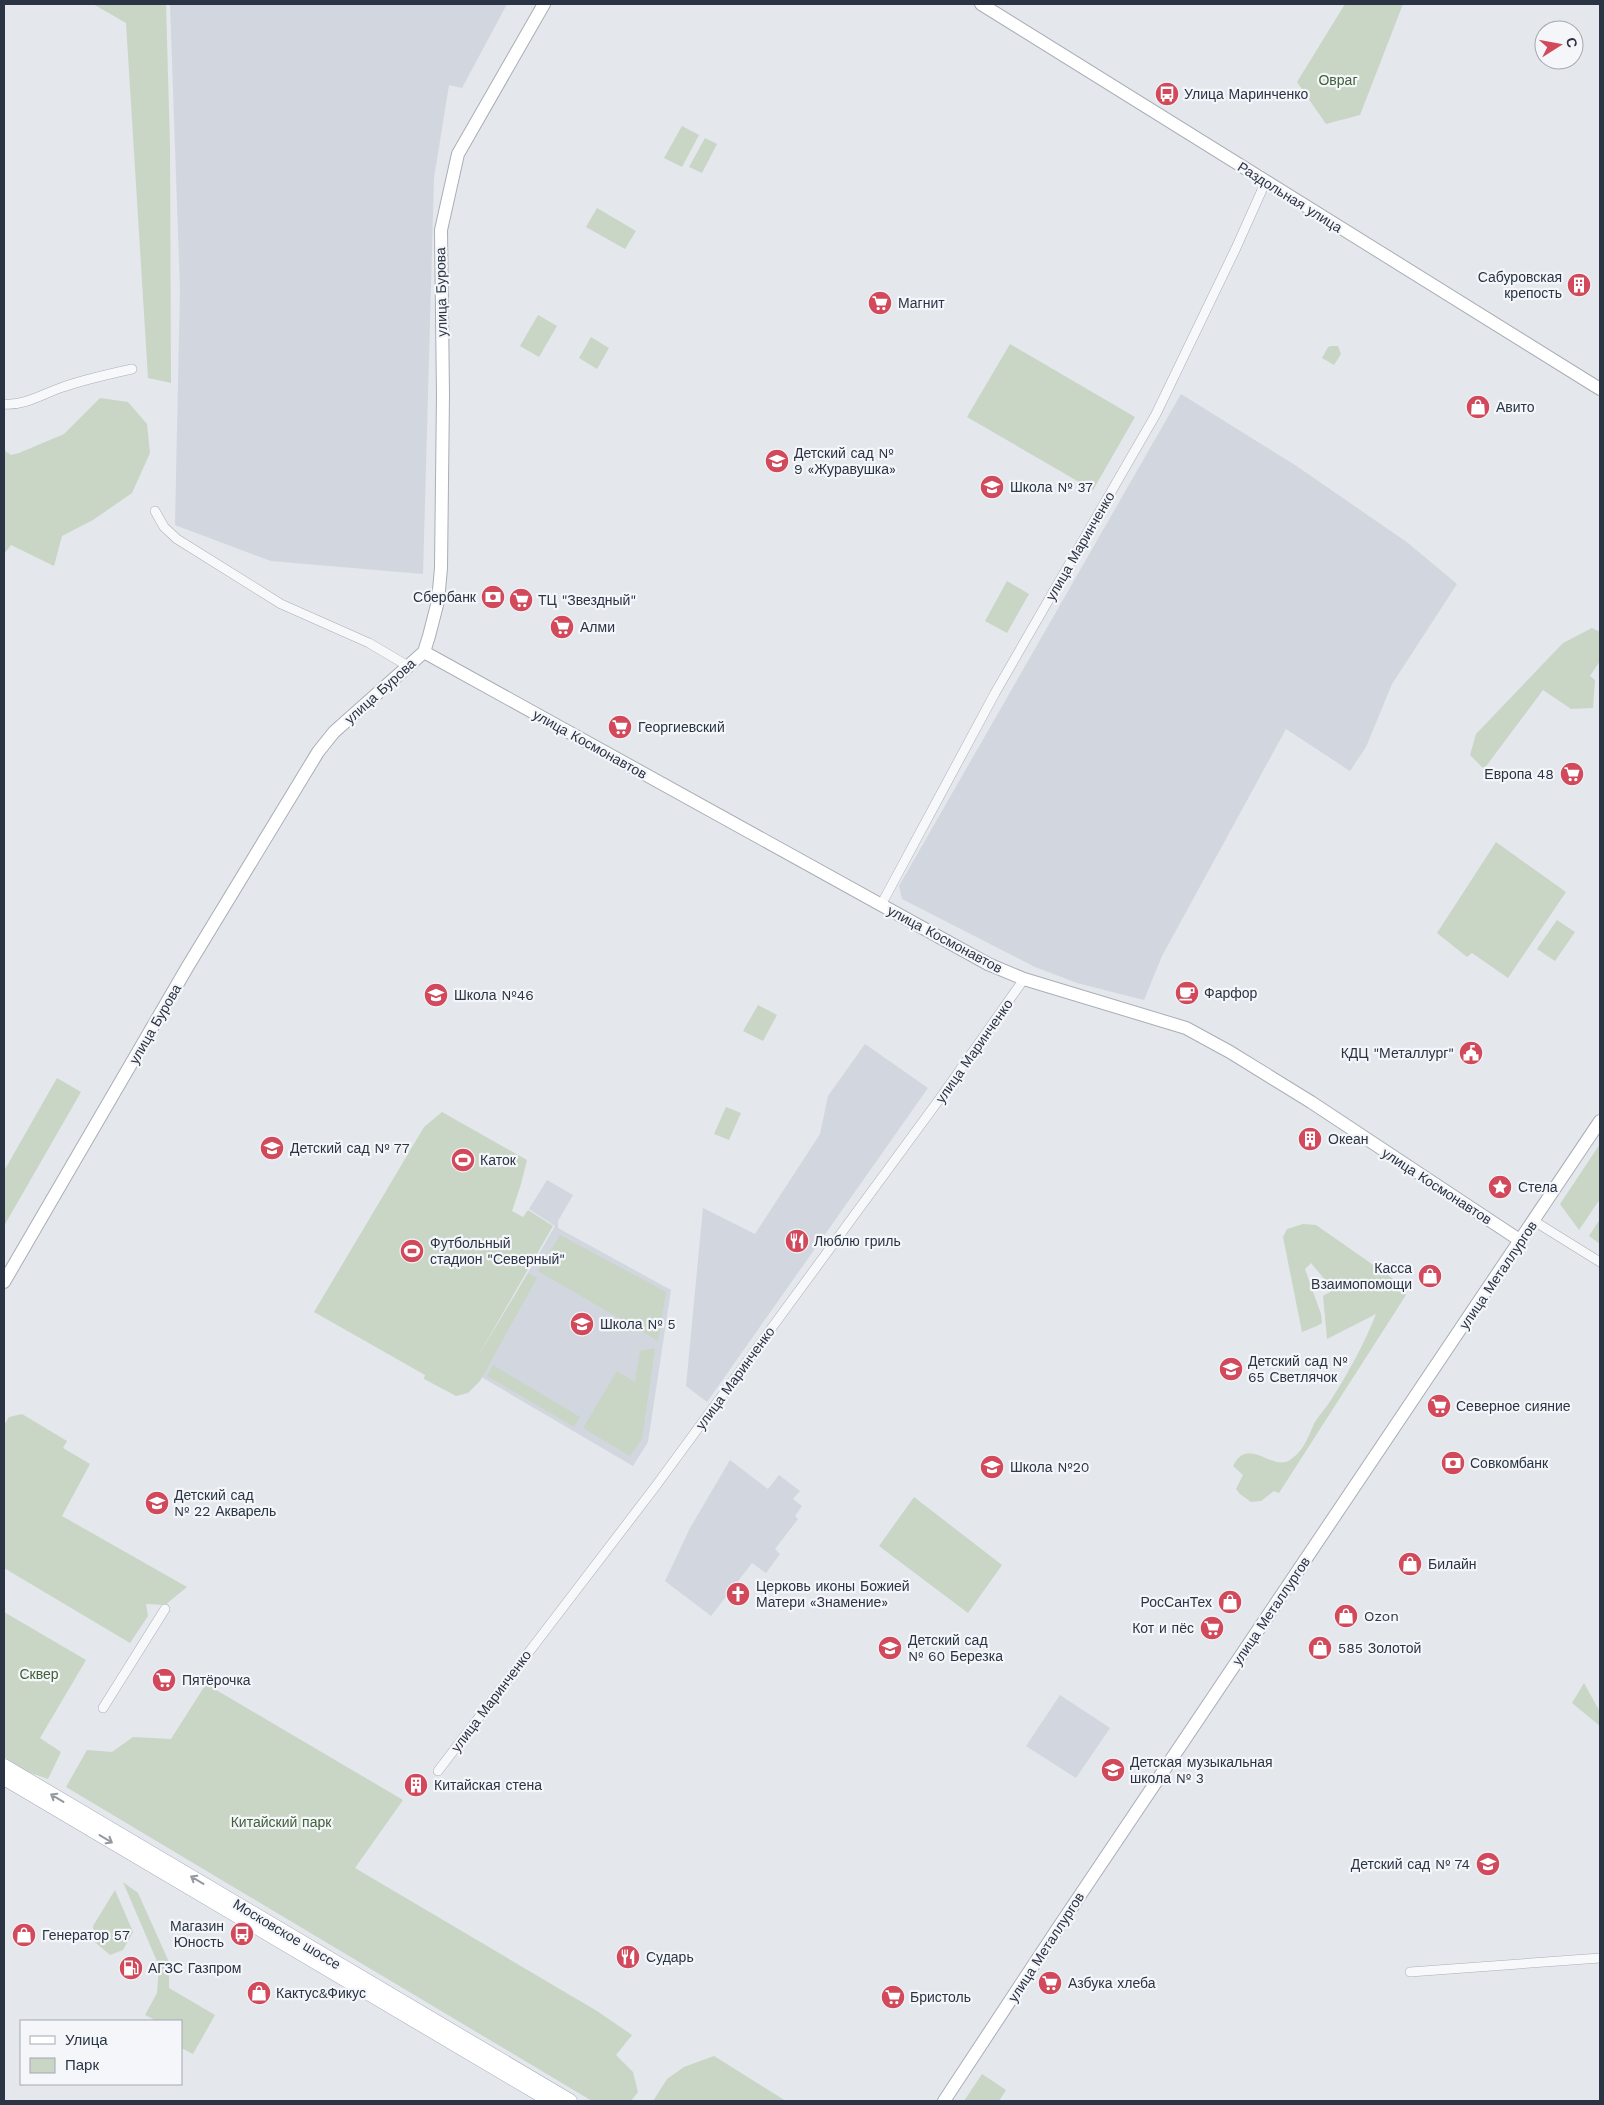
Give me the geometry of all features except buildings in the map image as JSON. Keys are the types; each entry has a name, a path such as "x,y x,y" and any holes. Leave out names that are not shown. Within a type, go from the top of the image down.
{"main road":[{"name":"улица Бурова","path":"4,1282 184,973 318,752 334,732 424,652 438,601 441,568 441,230 458,154 544,4"},
{"name":"Раздольная улица","path":"981,4 1600,389"},
{"name":"улица Космонавтов","path":"424,652 988,964 1024,979 1186,1028 1211,1041 1311,1102 1521,1241"},
{"name":"улица Металлургов","path":"944,2101 1600,1121"},
{"name":"Московское шоссе","path":"4,1766 570,2101"},
{"name":"Московское шоссе","path":"4,1778 551,2101"}],"street":[{"name":"улица Маринченко","path":"881,905 995,693 1156,414 1266,181"},
{"path":"4,404 30,400 61,388 132,368"},
{"path":"155,511 164,526 177,539 281,604 369,643 408,666"},
{"name":"улица Маринченко","path":"438,1771 655,1487 945,1091 1024,979"},
{"path":"1534,1221 1600,1262"},
{"path":"103,1708 165,1609"},
{"path":"1410,1972 1600,1958"}],"shaded area":[{"path":"170,4 507,4 462,88 449,85 434,178 423,574 271,561 175,525 180,289"},
{"path":"1181,394 1295,465 1408,543 1457,584 1392,684 1366,747 1350,771 1286,729 1162,956 1144,1000 1077,983 1035,967 902,899 899,886"},
{"path":"865,1044 928,1088 707,1402 686,1386 703,1208 755,1234 820,1134 828,1096"},
{"name":"Школа № 5","path":"547,1180 573,1195 558,1221 558,1228 671,1290 648,1442 633,1466 471,1371 555,1226 529,1209"},
{"path":"730,1460 768,1489 779,1475 800,1491 793,1499 802,1506 795,1516 798,1519 775,1549 780,1554 766,1573 752,1563 711,1616 665,1581 690,1528"},
{"path":"1060,1695 1110,1728 1076,1778 1026,1746"}],"green space":[{"path":"93,4 166,4 170,146 171,383 148,378 126,23"},
{"name":"Овраг","path":"1345,4 1403,4 1360,115 1326,124 1297,82"},
{"path":"682,126 699,135 682,167 664,158"},
{"path":"705,138 717,144 702,173 689,167"},
{"path":"597,208 636,231 625,249 586,227"},
{"path":"538,315 557,326 539,357 520,346"},
{"path":"591,337 609,348 597,369 579,358"},
{"path":"1010,344 1135,417 1093,490 967,417"},
{"path":"1338,346 1341,354 1334,365 1322,358 1328,347"},
{"path":"100,398 128,402 147,424 150,453 132,493 93,520 62,536 54,566 11,545 4,554 4,450 11,455 19,453 64,434"},
{"path":"1007,581 1029,594 1007,633 985,621"},
{"path":"1592,628 1600,632 1600,661 1590,676 1595,680 1593,708 1571,709 1543,690 1484,769 1470,755 1476,734 1563,643"},
{"path":"1496,842 1566,892 1508,978 1472,953 1467,957 1437,933"},
{"path":"1557,920 1575,932 1555,961 1537,949"},
{"path":"758,1005 777,1015 763,1041 743,1031"},
{"path":"57,1078 81,1092 4,1226 4,1171"},
{"path":"726,1107 741,1113 729,1140 714,1134"},
{"path":"442,1112 527,1160 512,1211 523,1217 528,1210 553,1226 477,1358 528,1273 537,1278 480,1381 468,1393 456,1396 424,1379 425,1375 314,1312 424,1127"},
{"path":"1600,1144 1600,1199 1579,1230 1560,1204"},
{"path":"1600,1219 1600,1244 1589,1236"},
{"path":"1303,1224 1316,1225 1402,1285 1406,1295 1279,1493 1274,1491 1261,1501 1251,1502 1236,1489 1243,1475 1233,1466 1239,1457 1246,1454 1283,1462 1290,1460 1299,1452 1315,1422 1348,1371 1376,1314 1327,1339 1323,1296 1337,1288 1348,1285 1338,1281 1333,1285 1326,1281 1311,1263 1305,1269 1321,1314 1322,1323 1302,1332 1283,1237 1287,1229"},
{"path":"560,1235 666,1292 658,1341 538,1271"},
{"path":"655,1348 642,1439 630,1456 583,1428 617,1371 635,1382 640,1351"},
{"path":"493,1365 580,1417 574,1427 487,1376"},
{"path":"22,1414 67,1441 63,1448 90,1464 62,1516 187,1587 165,1605 146,1604 148,1616 130,1643 4,1568 4,1425 9,1417"},
{"path":"914,1497 1002,1565 968,1613 879,1546"},
{"name":"Сквер","path":"4,1612 86,1660 40,1738 61,1752 48,1779 28,1772 4,1757"},
{"path":"1584,1683 1600,1712 1600,1726 1572,1703"},
{"name":"Китайский парк","path":"206,1684 403,1800 355,1868 597,2011 632,2035 616,2055 633,2072 638,2092 631,2101 592,2101 66,1787 87,1750 112,1752 133,1737 171,1739"},
{"path":"123,1882 138,1893 169,1962 169,1988 215,2015 193,2054 182,2048 182,2020 155,2020 145,2015 157,1993 159,1966"},
{"path":"115,1890 133,1932 123,1950 110,1955 95,1942 93,1926"},
{"path":"714,2056 786,2101 653,2101 667,2079 684,2067"},
{"path":"982,2074 1006,2090 999,2101 964,2101"}],"place":[{"name":"Улица Маринченко","path":"1167,94"},
{"name":"Сабуровская крепость","path":"1579,285"},
{"name":"Магнит","path":"880,303"},
{"name":"Авито","path":"1478,407"},
{"name":"Детский сад № 9 «Журавушка»","path":"777,461"},
{"name":"Школа № 37","path":"992,487"},
{"name":"Сбербанк","path":"493,597"},
{"name":"ТЦ \"Звездный\"","path":"521,600"},
{"name":"Алми","path":"562,627"},
{"name":"Георгиевский","path":"620,727"},
{"name":"Европа 48","path":"1572,774"},
{"name":"Фарфор","path":"1187,993"},
{"name":"Школа №46","path":"436,995"},
{"name":"КДЦ \"Металлург\"","path":"1471,1053"},
{"name":"Океан","path":"1310,1139"},
{"name":"Детский сад № 77","path":"272,1148"},
{"name":"Каток","path":"463,1160"},
{"name":"Стела","path":"1500,1187"},
{"name":"Люблю гриль","path":"797,1241"},
{"name":"Футбольный стадион \"Северный\"","path":"412,1251"},
{"name":"Касса Взаимопомощи","path":"1430,1276"},
{"name":"Школа № 5","path":"582,1324"},
{"name":"Детский сад № 65 Светлячок","path":"1231,1369"},
{"name":"Северное сияние","path":"1439,1406"},
{"name":"Совкомбанк","path":"1453,1463"},
{"name":"Школа №20","path":"992,1467"},
{"name":"Детский сад № 22 Акварель","path":"157,1503"},
{"name":"Билайн","path":"1410,1564"},
{"name":"Церковь иконы Божией Матери «Знамение»","path":"738,1594"},
{"name":"РосСанТех","path":"1230,1602"},
{"name":"Ozon","path":"1346,1616"},
{"name":"Кот и пёс","path":"1212,1628"},
{"name":"Детский сад № 60 Березка","path":"890,1648"},
{"name":"585 Золотой","path":"1320,1648"},
{"name":"Пятёрочка","path":"164,1680"},
{"name":"Детская музыкальная школа № 3","path":"1113,1770"},
{"name":"Китайская стена","path":"416,1785"},
{"name":"Детский сад № 74","path":"1488,1864"},
{"name":"Магазин Юность","path":"242,1934"},
{"name":"Генератор 57","path":"24,1935"},
{"name":"Сударь","path":"628,1957"},
{"name":"АГЗС Газпром","path":"131,1968"},
{"name":"Азбука хлеба","path":"1050,1983"},
{"name":"Кактус&Фикус","path":"259,1993"},
{"name":"Бристоль","path":"893,1997"}]}
